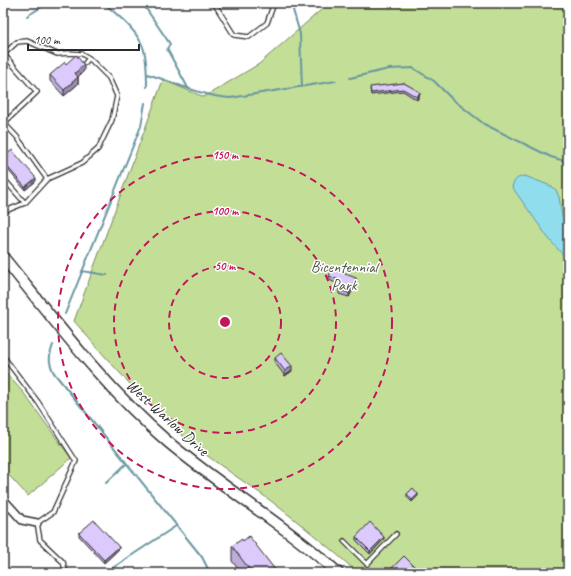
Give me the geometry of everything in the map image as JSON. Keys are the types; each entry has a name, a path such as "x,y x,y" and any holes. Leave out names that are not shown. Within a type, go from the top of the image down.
{"street":[{"name":"West Warlow Drive","path":"3,257 94,369 141,417 188,458 293,535 338,573"},
{"path":"3,499 22,520 37,523"}],"lane":[{"path":"214,3 234,35 249,37 267,23 274,3"},
{"path":"3,55 17,42 27,40 57,54 82,54 89,58 109,78 117,96 112,120 98,148 82,163 47,179 25,202 3,212"},
{"path":"7,58 37,92 3,122 17,137 47,179"},
{"path":"85,63 89,58"},
{"path":"3,178 25,202"},
{"path":"3,356 38,402 76,461 53,512 37,523 40,540 63,562 66,573"},
{"path":"344,541 367,564 396,534"}],"green space":[{"name":"Bicentennial Park","path":"329,3 568,3 568,573 358,573 282,510 211,459 176,430 116,369 74,321 163,80 204,97 259,64"},
{"path":"3,370 23,392 71,458 28,496 3,469"}],"water":[{"path":"525,176 551,186 556,190 559,197 562,216 568,224 568,261 549,239 512,187 517,179"}],"building":[{"path":"76,55 84,65 75,73 78,77 64,90 50,75"},
{"path":"404,83 420,92 417,97 403,89 371,93 370,87"},
{"path":"3,127 7,132 3,135"},
{"path":"12,150 36,178 25,187 3,162 3,158"},
{"path":"332,269 356,278 349,293 339,290 342,281 329,276"},
{"path":"281,353 292,366 285,371 275,358"},
{"path":"413,488 418,494 412,500 407,494"},
{"path":"94,520 119,547 104,560 79,533"},
{"path":"370,522 384,537 370,551 356,537"},
{"path":"249,536 276,571 274,573 252,573 232,546 242,539 243,541"},
{"path":"404,556 421,573 398,573 392,568"},
{"path":"3,564 10,573 3,573"}],"waterway":[{"path":"27,16 48,3"},
{"path":"104,3 126,23 140,40 145,56 147,87"},
{"path":"149,3 145,7 170,44 167,49 188,88"},
{"path":"291,3 300,34 302,87"},
{"path":"350,78 389,69 413,68 434,81 452,99 484,124 551,157 568,162"},
{"path":"147,74 198,92 230,98 336,81"},
{"path":"65,314 141,126 145,103"},
{"path":"82,271 107,275"},
{"path":"53,345 50,359 54,373 202,557 210,573"},
{"path":"106,483 126,464"},
{"path":"105,573 176,526"}]}
